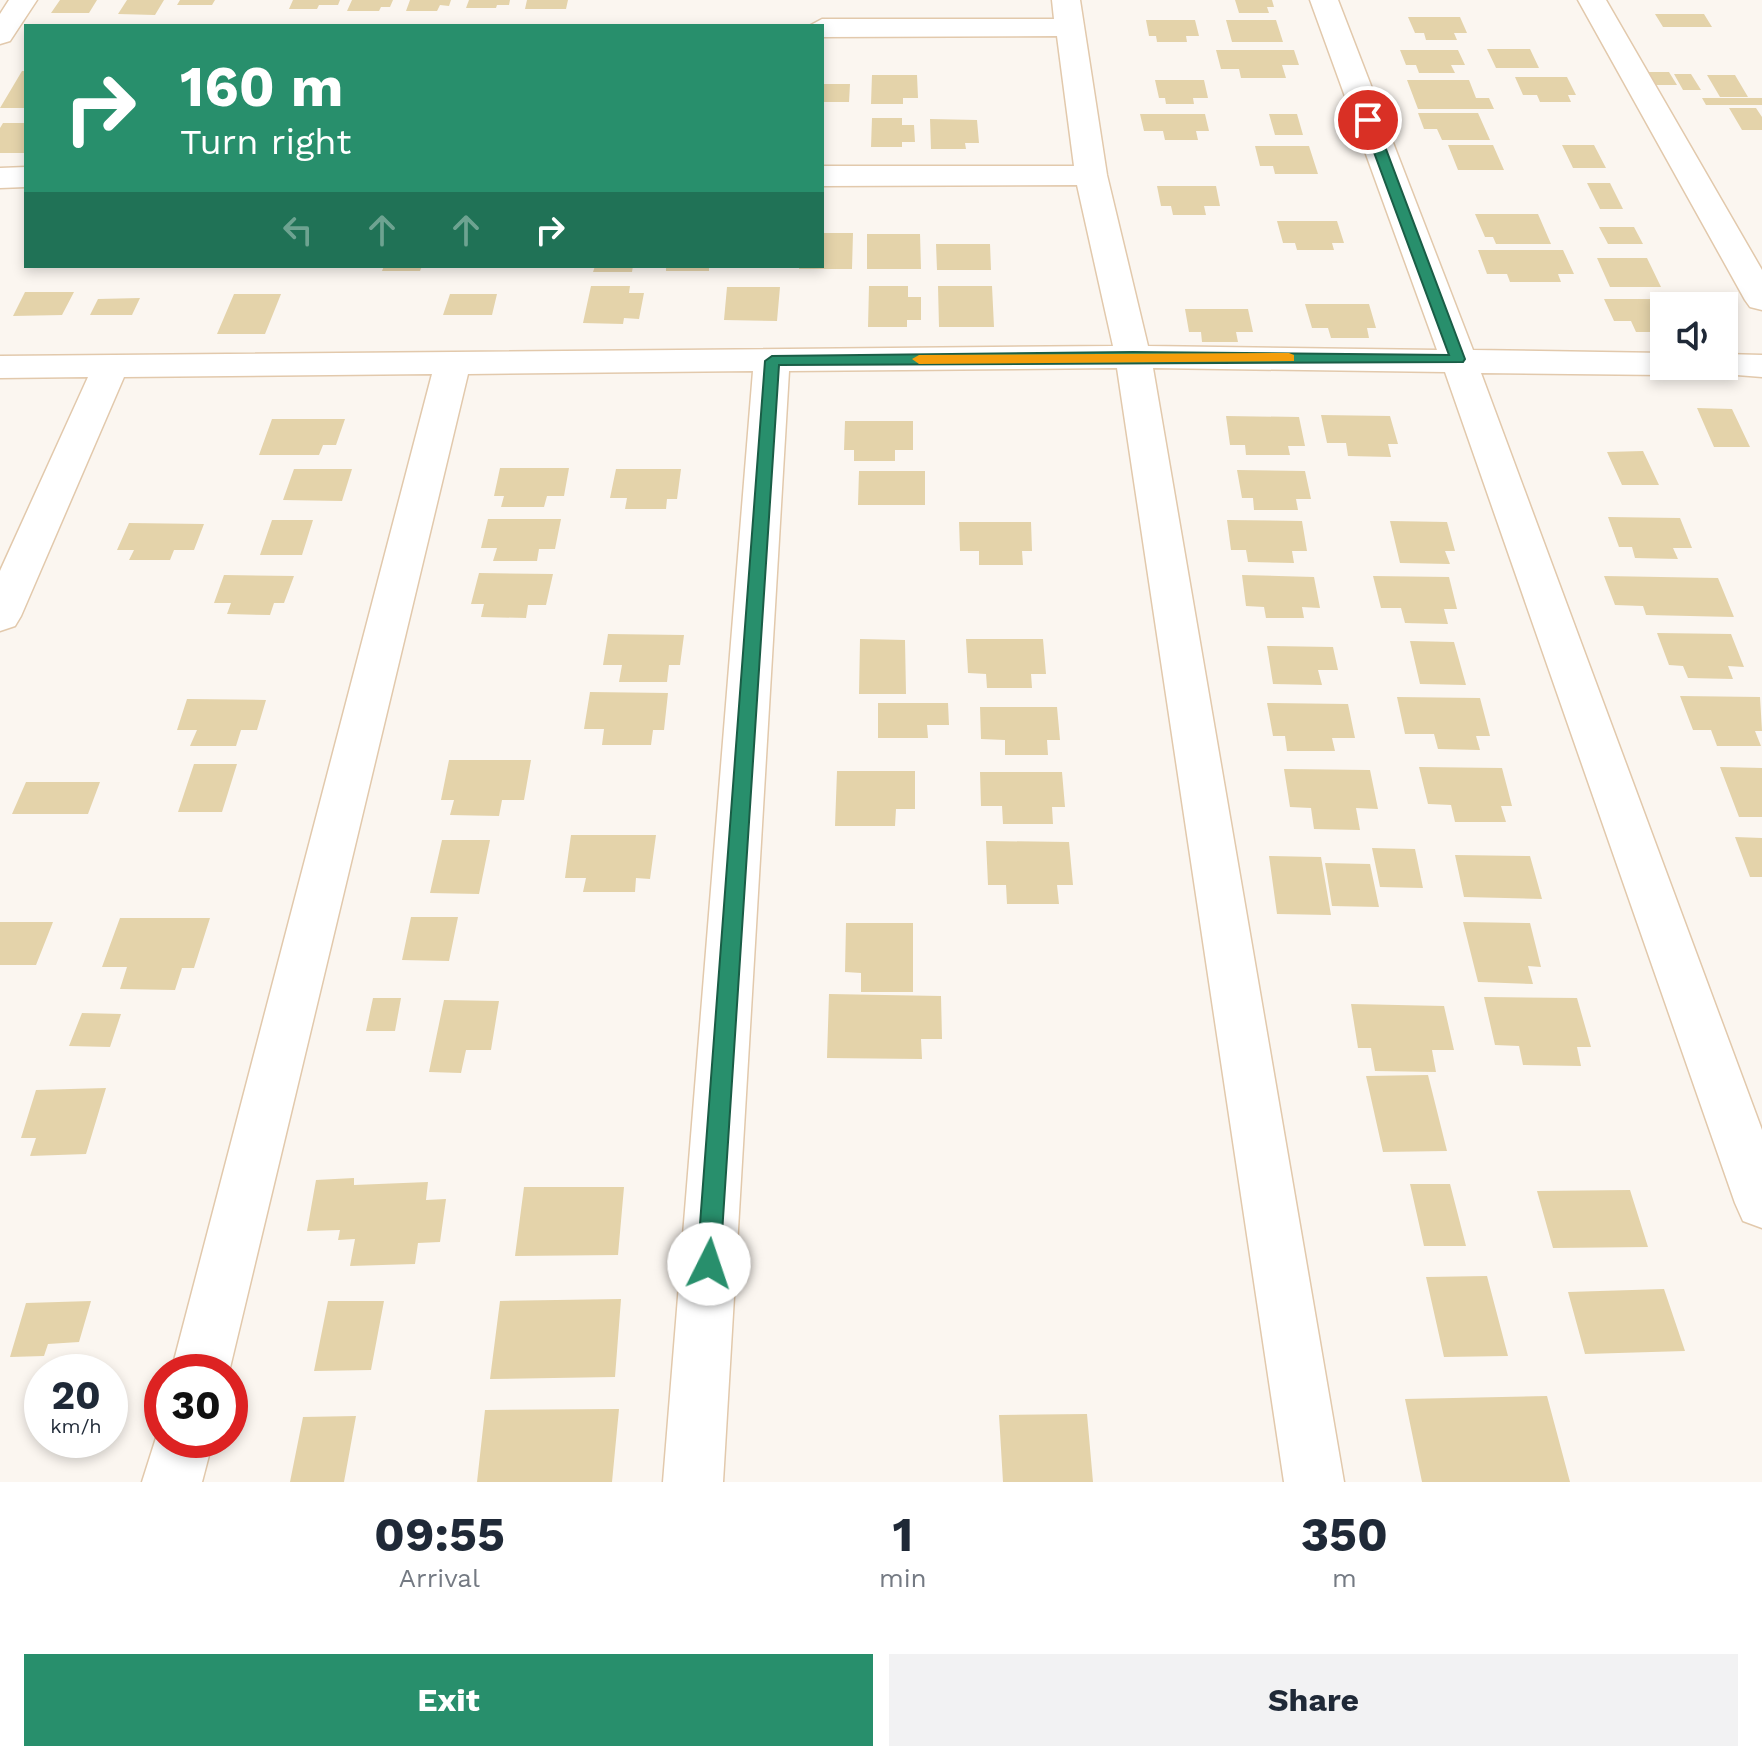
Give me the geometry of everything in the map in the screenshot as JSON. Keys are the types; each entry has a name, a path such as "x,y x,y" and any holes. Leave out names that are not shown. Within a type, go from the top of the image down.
{"street":[{"path":"7,32 23,0"},
{"path":"1324,0 1458,359 1762,1203"},
{"path":"1592,0 1762,300"},
{"path":"824,28 1068,14 1091,175 1133,357 1314,1482"},
{"path":"824,176 1091,175"},
{"path":"0,178 24,177"},
{"path":"0,367 1133,357 1650,364"},
{"path":"205,1354 453,361"},
{"path":"693,1482 772,361"},
{"path":"1738,365 1762,366"},
{"path":"0,616 111,366"},
{"path":"172,1482 178,1458"}],"building":[{"path":"60,0 97,0 89,13 51,13"},
{"path":"127,0 164,0 155,15 118,14"},
{"path":"180,0 215,0 212,5 177,5"},
{"path":"293,0 340,0 338,5 319,5 317,9 289,9"},
{"path":"352,0 393,0 390,7 381,7 379,11 347,11"},
{"path":"410,0 451,0 449,6 440,5 437,11 406,11"},
{"path":"469,0 510,0 509,5 497,5 496,8 466,8"},
{"path":"527,0 568,0 566,9 525,9"},
{"path":"1235,0 1272,0 1274,7 1267,7 1269,13 1239,13"},
{"path":"1655,14 1704,14 1712,27 1663,27"},
{"path":"1408,17 1460,17 1467,33 1454,33 1457,40 1426,40 1424,33 1415,33"},
{"path":"1146,20 1195,20 1199,36 1186,36 1187,42 1157,42 1156,36 1149,36"},
{"path":"1226,20 1276,20 1283,42 1232,42"},
{"path":"1487,49 1530,49 1539,68 1496,68"},
{"path":"1216,50 1294,50 1299,65 1282,65 1286,78 1241,78 1239,69 1221,69"},
{"path":"1400,50 1458,50 1465,65 1451,65 1455,73 1419,73 1416,65 1406,65"},
{"path":"22,71 24,71 24,108 0,108"},
{"path":"1646,72 1669,72 1677,85 1653,85"},
{"path":"1674,74 1691,74 1701,90 1683,90"},
{"path":"872,75 917,75 918,98 903,98 903,104 871,104"},
{"path":"1707,75 1735,75 1748,97 1720,97"},
{"path":"1515,77 1567,77 1576,95 1568,95 1571,102 1540,102 1537,95 1523,95"},
{"path":"1155,80 1204,80 1208,98 1193,98 1194,104 1166,104 1165,98 1159,98"},
{"path":"1407,80 1469,80 1476,98 1489,98 1494,109 1418,109"},
{"path":"824,84 850,84 849,102 824,102"},
{"path":"1702,98 1762,98 1762,105 1706,105"},
{"path":"1729,108 1756,108 1762,117 1762,130 1742,130"},
{"path":"1418,113 1478,113 1490,140 1442,140 1437,129 1424,129"},
{"path":"1140,114 1205,114 1209,131 1196,131 1198,140 1165,140 1163,131 1144,131"},
{"path":"1269,114 1297,114 1303,135 1275,135"},
{"path":"872,118 902,118 902,125 914,125 915,142 902,142 902,147 871,147"},
{"path":"930,119 977,120 979,143 965,143 966,149 931,149"},
{"path":"3,123 24,123 24,153 0,153 0,128"},
{"path":"1448,145 1493,145 1504,170 1458,170"},
{"path":"1562,145 1594,145 1606,168 1573,168"},
{"path":"1255,146 1309,146 1318,174 1275,174 1273,166 1260,166"},
{"path":"1587,183 1610,183 1623,209 1600,209"},
{"path":"1157,186 1216,186 1220,206 1204,206 1206,215 1173,215 1171,206 1161,206"},
{"path":"1475,214 1538,214 1551,244 1496,244 1493,237 1485,237"},
{"path":"1277,221 1337,221 1344,243 1332,243 1334,250 1297,250 1295,243 1283,243"},
{"path":"1599,227 1634,227 1643,244 1608,244"},
{"path":"824,233 853,233 852,269 799,269 824,268"},
{"path":"867,234 920,234 921,269 867,269"},
{"path":"936,244 990,244 991,270 937,270"},
{"path":"1478,250 1563,250 1574,274 1558,274 1561,282 1510,282 1507,274 1487,274"},
{"path":"1597,258 1647,258 1661,287 1610,287"},
{"path":"383,268 421,268 420,271 382,271"},
{"path":"594,268 633,268 632,272 593,272"},
{"path":"666,268 709,268 709,271 666,271"},
{"path":"591,286 630,286 629,293 644,293 639,319 624,318 623,324 583,323"},
{"path":"869,286 908,286 908,297 921,297 921,320 907,320 907,327 868,327"},
{"path":"938,286 992,286 994,327 939,327"},
{"path":"727,287 780,287 777,321 724,320"},
{"path":"25,292 74,292 62,315 13,316"},
{"path":"234,294 281,294 265,334 217,334"},
{"path":"450,294 497,294 492,315 443,315"},
{"path":"140,298 132,315 90,315 98,299"},
{"path":"1604,299 1650,299 1650,332 1636,332 1631,321 1614,321"},
{"path":"1305,304 1369,304 1376,328 1367,328 1369,338 1331,338 1328,328 1312,328"},
{"path":"1185,309 1248,309 1253,332 1236,332 1238,342 1202,342 1201,332 1189,332"},
{"path":"1697,408 1732,409 1750,447 1714,447"},
{"path":"1321,415 1390,416 1398,444 1388,444 1391,457 1348,456 1346,443 1327,443"},
{"path":"1226,416 1299,417 1305,446 1288,446 1290,455 1246,455 1245,445 1230,445"},
{"path":"272,419 345,419 336,445 323,445 319,455 259,455"},
{"path":"845,421 913,421 913,450 895,450 895,461 854,461 854,450 844,450"},
{"path":"1643,451 1659,485 1622,485 1607,452"},
{"path":"500,468 569,468 564,496 547,496 544,507 501,507 504,496 494,496"},
{"path":"294,469 352,469 342,501 283,500"},
{"path":"616,469 681,469 677,499 667,499 666,509 625,509 627,498 610,498"},
{"path":"1237,470 1305,471 1311,499 1296,499 1298,510 1254,510 1253,498 1242,498"},
{"path":"859,471 925,471 925,505 858,505"},
{"path":"1608,517 1680,518 1692,548 1673,548 1678,559 1635,558 1632,547 1619,547"},
{"path":"488,519 561,519 555,549 539,549 537,561 493,561 497,548 481,548"},
{"path":"272,520 313,520 302,555 260,555"},
{"path":"1227,520 1302,521 1307,551 1292,551 1294,563 1248,562 1246,550 1231,550"},
{"path":"1390,521 1447,522 1455,551 1445,551 1450,564 1400,563"},
{"path":"959,522 1031,522 1032,551 1022,551 1023,565 979,565 979,551 960,551"},
{"path":"129,523 204,524 194,550 174,550 170,560 129,560 134,550 117,550"},
{"path":"479,573 553,574 546,605 528,605 526,618 481,617 484,604 471,604"},
{"path":"224,575 294,576 284,603 274,603 270,615 227,614 231,603 214,603"},
{"path":"1242,575 1314,577 1320,608 1302,607 1304,618 1266,618 1264,607 1246,606"},
{"path":"1373,576 1449,577 1457,609 1444,609 1448,624 1405,623 1401,608 1381,608"},
{"path":"1604,576 1718,578 1734,617 1646,615 1643,606 1615,605"},
{"path":"1657,633 1731,634 1744,667 1728,666 1733,679 1688,678 1683,666 1669,665"},
{"path":"608,634 684,635 680,665 669,665 667,682 619,682 622,665 603,665"},
{"path":"860,639 905,640 906,694 859,694"},
{"path":"966,639 1043,639 1046,674 1031,674 1032,688 987,688 986,674 968,673"},
{"path":"1410,641 1454,642 1466,685 1420,684"},
{"path":"1267,646 1333,647 1338,670 1318,670 1322,685 1273,684"},
{"path":"590,692 668,693 664,730 653,730 651,745 602,745 604,729 584,729"},
{"path":"1680,696 1760,697 1762,731 1755,731 1761,746 1717,746 1711,730 1693,730"},
{"path":"1397,697 1480,698 1490,736 1476,736 1480,750 1438,749 1434,734 1405,734"},
{"path":"187,699 266,700 257,730 241,730 236,746 190,746 197,730 177,730"},
{"path":"878,703 948,703 949,725 927,725 928,738 878,738"},
{"path":"1267,703 1348,704 1355,738 1332,738 1335,751 1287,751 1285,736 1273,736"},
{"path":"980,707 1057,707 1060,740 1047,740 1048,755 1005,755 1005,740 981,739"},
{"path":"449,760 531,760 524,800 502,800 499,816 450,815 454,800 441,800"},
{"path":"194,764 237,764 222,812 178,812"},
{"path":"1419,767 1502,768 1512,806 1501,806 1506,822 1455,822 1451,805 1428,804"},
{"path":"1720,767 1762,768 1762,817 1739,817"},
{"path":"1284,769 1370,770 1378,809 1356,808 1360,830 1314,829 1311,808 1290,807"},
{"path":"837,771 915,771 915,809 896,809 895,826 835,826"},
{"path":"980,772 1062,772 1065,807 1052,807 1053,824 1003,824 1002,806 981,806"},
{"path":"26,782 100,782 88,814 12,814"},
{"path":"571,835 656,835 650,879 636,878 635,892 583,892 586,878 565,878"},
{"path":"1735,837 1762,838 1762,877 1750,877"},
{"path":"442,840 490,840 479,894 430,893"},
{"path":"986,841 1069,842 1073,885 1057,885 1059,904 1007,904 1006,885 988,885"},
{"path":"1372,848 1415,849 1423,888 1380,887"},
{"path":"1455,855 1530,856 1542,899 1464,897"},
{"path":"1269,856 1321,857 1331,915 1277,914"},
{"path":"1325,863 1370,864 1379,907 1332,906"},
{"path":"411,917 458,917 449,961 402,960"},
{"path":"120,918 210,918 194,968 182,968 175,990 120,989 127,967 102,967"},
{"path":"0,922 53,922 36,965 0,965"},
{"path":"1463,922 1530,923 1541,967 1528,966 1533,984 1478,982"},
{"path":"846,923 913,923 913,992 861,992 861,973 845,972"},
{"path":"829,994 941,996 942,1039 921,1039 922,1059 827,1058"},
{"path":"1484,997 1577,998 1591,1047 1577,1047 1581,1066 1523,1065 1519,1046 1495,1045"},
{"path":"373,998 401,998 395,1031 366,1031"},
{"path":"444,1000 499,1001 491,1050 466,1050 461,1073 429,1072"},
{"path":"1351,1004 1444,1006 1454,1050 1432,1050 1436,1072 1375,1071 1371,1048 1358,1048"},
{"path":"82,1013 121,1014 110,1047 69,1046"},
{"path":"1428,1075 1447,1151 1383,1152 1366,1076"},
{"path":"106,1088 86,1154 30,1156 36,1138 21,1138 36,1090"},
{"path":"354,1178 354,1185 428,1182 426,1200 446,1199 440,1242 418,1243 415,1264 350,1266 355,1239 338,1240 340,1230 307,1231 316,1180"},
{"path":"1410,1184 1450,1184 1466,1246 1424,1246"},
{"path":"524,1187 624,1187 618,1255 515,1256"},
{"path":"1630,1190 1648,1247 1553,1248 1537,1191"},
{"path":"1487,1276 1508,1356 1444,1357 1426,1277"},
{"path":"1664,1289 1685,1351 1585,1354 1568,1292"},
{"path":"621,1299 615,1377 490,1379 500,1301"},
{"path":"91,1301 79,1342 48,1344 45,1354 10,1357 26,1303"},
{"path":"328,1301 384,1301 371,1370 314,1371"},
{"path":"1547,1396 1570,1482 1422,1482 1405,1399"},
{"path":"619,1409 612,1482 477,1482 485,1410"},
{"path":"1087,1414 1093,1482 1003,1482 999,1415"},
{"path":"356,1416 344,1482 290,1482 303,1417"}],"slow traffic":[{"path":"919,359 1289,358"}],"route":[{"path":"709,1264 772,361 1133,357 1458,359 1368,120"}]}
